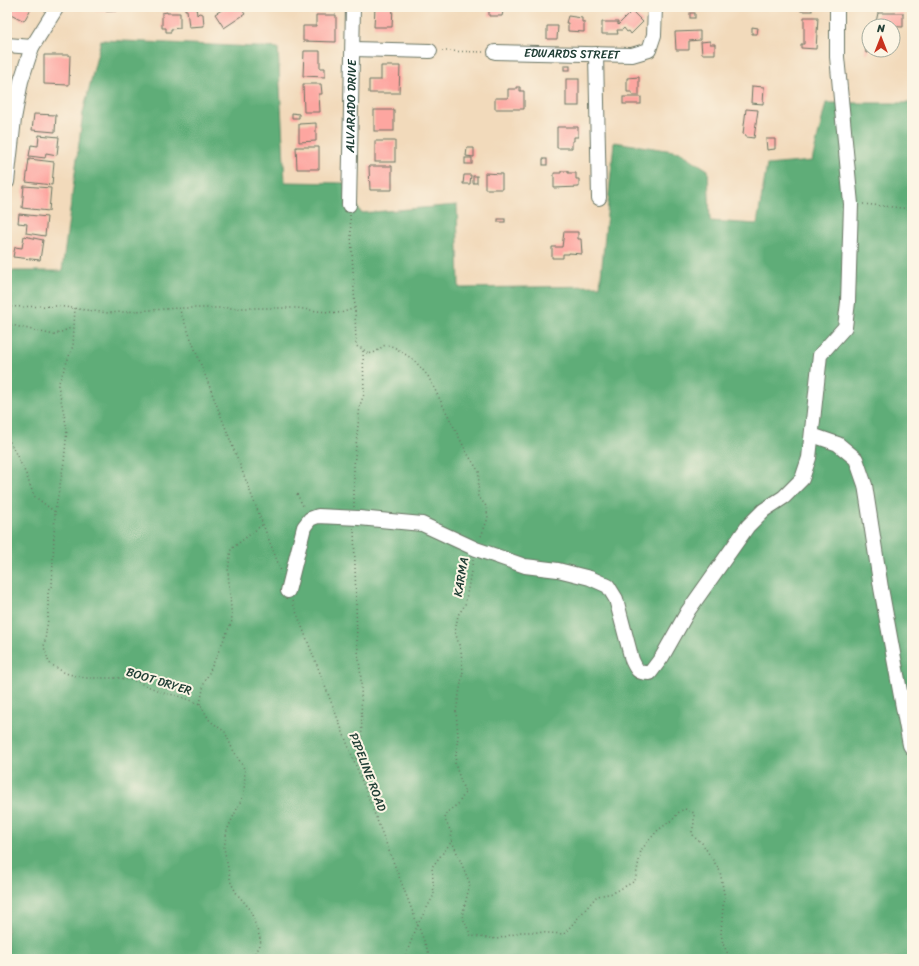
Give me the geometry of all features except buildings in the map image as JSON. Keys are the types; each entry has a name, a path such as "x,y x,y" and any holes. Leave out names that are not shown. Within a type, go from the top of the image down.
{"street":[{"path":"7,182 10,133 22,81 32,47 57,7"},
{"name":"ALVARADO DRIVE","path":"349,205 353,7"},
{"name":"EDWARDS STREET","path":"495,52 632,55 649,50 654,35 655,7"},
{"path":"288,591 304,527 310,519 318,516 422,524 476,549 525,566 558,570 590,578 608,586 616,599 636,670 642,673 650,673 662,657 688,611 748,526 764,510 784,498 802,479 809,458 820,355 845,327 848,302 851,204 837,57 837,7"},
{"path":"7,45 32,47"},
{"path":"353,49 430,51"},
{"path":"596,54 599,198"},
{"path":"812,435 838,444 856,459 865,485 881,588 910,745 912,748"}],"path":[{"path":"430,51 495,52"},
{"path":"851,204 912,209"},
{"path":"349,205 356,346 363,349 364,394 360,405 354,466 354,549 357,641 361,678 362,749 354,760"},
{"path":"7,306 57,306 108,313 179,308 298,308 341,313 355,308"},
{"name":"BOOT DRYER","path":"75,308 73,346 58,385 67,428 64,462 55,512 52,585 48,591 48,619 44,646 49,664 65,674 85,678 120,678 135,681 164,693 179,696 200,704 210,721 225,732 232,748 245,770 244,794 227,830 224,848 231,884 237,894 250,909 261,941 252,959"},
{"name":"PIPELINE ROAD","path":"179,308 431,959"},
{"path":"7,324 54,335 73,327"},
{"name":"KARMA","path":"363,349 368,354 376,352 383,346 387,345 394,347 414,360 428,376 467,454 480,472 478,496 486,506 488,518 484,532 476,549 465,605 458,615 455,632 461,651 464,672 456,712 458,736 455,764 465,793 458,804 446,813 445,820 451,832 452,841"},
{"path":"7,439 10,442 26,474 34,496 55,512"},
{"path":"297,494 310,519"},
{"path":"200,704 204,684 232,621 228,571 231,549 263,525"},
{"path":"404,959 418,924 434,895 432,867 452,841 470,884 462,916 471,936 496,938 521,932 564,934 597,896 614,893 635,881 641,850 657,831 673,819 680,811 685,809 694,813 692,832 694,837 702,843 720,871 724,894 721,933 723,944 729,959"}],"green space":[{"path":"101,40 278,48 285,182 344,183 361,213 457,205 459,288 600,286 614,142 680,152 708,170 710,221 757,224 767,165 812,161 826,103 912,103 912,959 7,959 7,271 62,271 83,113"}]}
